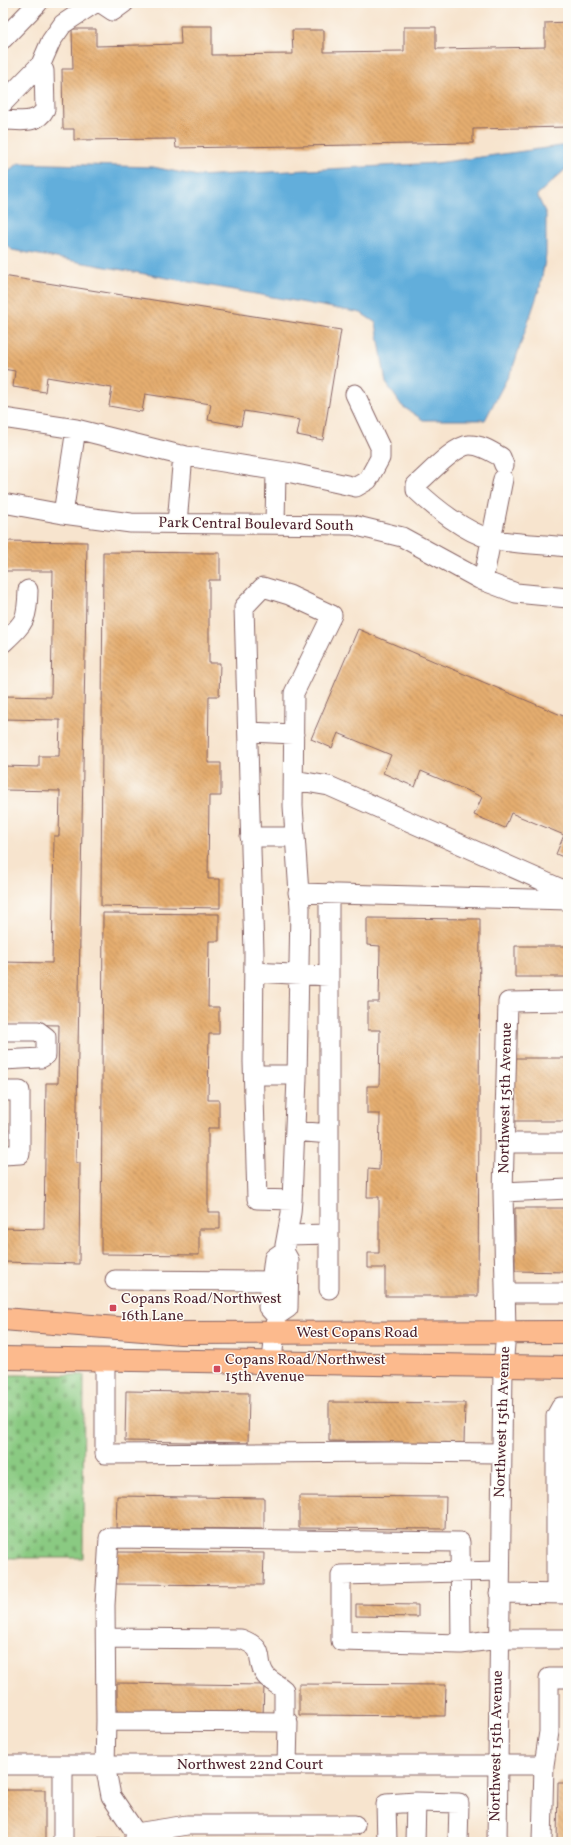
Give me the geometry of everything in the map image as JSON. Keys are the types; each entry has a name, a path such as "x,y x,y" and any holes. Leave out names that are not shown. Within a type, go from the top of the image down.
{"main road":[{"name":"West Copans Road","path":"3,1319 181,1333 275,1324 506,1332 568,1332"},
{"name":"West Copans Road","path":"3,1358 502,1368 568,1367"}],"street":[{"path":"5,31 38,3"},
{"path":"3,103 41,64 51,41 63,24 95,3"},
{"path":"101,3 113,10 124,3"},
{"path":"3,120 34,121 42,115 45,109 44,71 41,64"},
{"path":"3,418 76,429 183,455 356,487 368,480 380,458 380,447 355,394"},
{"path":"63,514 76,429"},
{"path":"483,581 491,539 504,472 501,457 480,447 468,445 456,450 416,485 416,490 431,504 474,533 491,539 568,547"},
{"path":"177,523 183,455"},
{"path":"275,524 276,471"},
{"name":"Park Central Boulevard South","path":"3,503 63,514 131,523 353,525 402,537 483,581 516,593 568,598"},
{"path":"275,1324 288,1308 289,1260 286,1243 292,1200 298,1051 299,975 298,893 295,837 294,693 332,615 290,595 263,587 244,607 254,972 256,1199 292,1200"},
{"path":"3,643 18,629 27,615 28,590"},
{"path":"248,732 294,734"},
{"path":"294,780 329,786 568,892"},
{"path":"250,837 295,837"},
{"path":"298,893 568,900"},
{"path":"329,893 329,1289"},
{"path":"254,972 329,976"},
{"name":"Northwest 15th Avenue","path":"496,1842 502,1368 506,1332 503,1192 508,1002 568,1001"},
{"path":"3,1031 38,1031 46,1037 46,1055 41,1058 3,1060"},
{"path":"298,1051 329,1050"},
{"path":"254,1075 297,1074"},
{"path":"3,1091 20,1091 20,1154 3,1155"},
{"path":"295,1132 329,1134"},
{"path":"504,1144 568,1144"},
{"path":"503,1192 568,1189"},
{"path":"272,1363 275,1324 268,1307 274,1258 286,1243 329,1234"},
{"path":"115,1280 271,1281"},
{"path":"505,1293 568,1293"},
{"path":"105,1360 105,1454 394,1452 501,1453"},
{"path":"499,1593 562,1594 562,1449 556,1416 561,1407 568,1407"},
{"path":"356,1825 187,1825 135,1838 111,1796 105,1765 105,1605 109,1538 460,1542 461,1644"},
{"path":"499,1570 341,1575 340,1642 461,1644 498,1639 568,1639"},
{"path":"106,1638 241,1639 251,1643 259,1651 266,1677 284,1690 284,1722"},
{"path":"542,1842 544,1765 549,1732 549,1678 568,1678"},
{"path":"106,1721 288,1722 287,1765"},
{"name":"Northwest 22nd Court","path":"3,1765 544,1765"},
{"path":"63,1765 63,1842"},
{"path":"415,1842 416,1802"},
{"path":"387,1842 386,1804 416,1802 459,1803 458,1842"}],"green space":[{"path":"3,1375 84,1375 83,1558 3,1558"}],"water":[{"path":"568,145 568,167 537,195 546,214 546,255 540,287 513,367 485,420 423,420 402,406 386,383 376,323 361,313 12,250 3,241 3,176 19,163 153,167 198,176 437,163"}],"building":[{"path":"568,22 568,127 473,129 473,143 176,148 175,139 74,140 74,129 63,129 62,69 73,69 72,29 96,29 96,46 181,44 180,26 212,26 212,55 293,54 292,30 324,30 324,52 404,51 404,27 436,27 436,49 545,47 545,23"},
{"path":"3,276 341,330 323,440 297,435 300,420 244,411 241,426 208,420 211,404 145,394 142,412 109,406 112,388 47,377 45,392 13,387 15,371 3,369"},
{"path":"3,541 87,542 76,1163 80,1163 79,1264 3,1262 3,1228 44,1229 46,1083 58,1083 59,1025 3,1024 3,962 52,963 54,836 59,836 60,791 3,790 3,766 39,767 39,756 59,756 60,720 3,719 3,696 51,697 53,571 3,571"},
{"path":"103,552 220,553 220,580 209,580 209,663 220,663 219,696 209,696 208,763 221,763 221,796 209,796 208,879 220,879 220,908 101,906"},
{"path":"358,629 568,718 568,859 556,854 564,835 511,813 505,828 474,815 482,797 421,771 415,787 383,773 391,755 338,733 332,748 311,739"},
{"path":"103,913 219,914 219,941 209,941 208,1007 219,1007 219,1034 209,1034 208,1100 219,1100 219,1128 208,1128 208,1212 220,1212 220,1229 199,1229 199,1255 101,1254"},
{"path":"367,918 480,919 478,1296 385,1296 385,1268 368,1268 368,1253 379,1253 379,1197 367,1197 368,1169 379,1170 380,1114 367,1114 367,1086 379,1086 380,1030 368,1030 368,1002 379,1002 380,946 367,945"},
{"path":"515,946 568,946 568,977 515,977"},
{"path":"514,1058 568,1058 568,1121 514,1121"},
{"path":"515,1208 568,1208 568,1272 515,1271"},
{"path":"126,1391 249,1393 248,1443 125,1441"},
{"path":"329,1402 465,1403 464,1443 329,1441"},
{"path":"117,1496 264,1498 264,1529 116,1528"},
{"path":"299,1496 446,1497 445,1529 299,1528"},
{"path":"117,1552 264,1553 263,1585 116,1584"},
{"path":"356,1604 418,1605 418,1617 356,1616"},
{"path":"117,1683 264,1685 263,1717 117,1715"},
{"path":"299,1684 446,1685 445,1716 299,1715"},
{"path":"558,1783 568,1783 568,1842 557,1842"},
{"path":"4,1790 45,1790 45,1842 4,1842"},
{"path":"98,1838 120,1838 120,1842 98,1842"}],"place":[{"name":"Copans Road/Northwest 16th Lane","path":"113,1308"},
{"name":"Copans Road/Northwest 15th Avenue","path":"217,1369"}]}
